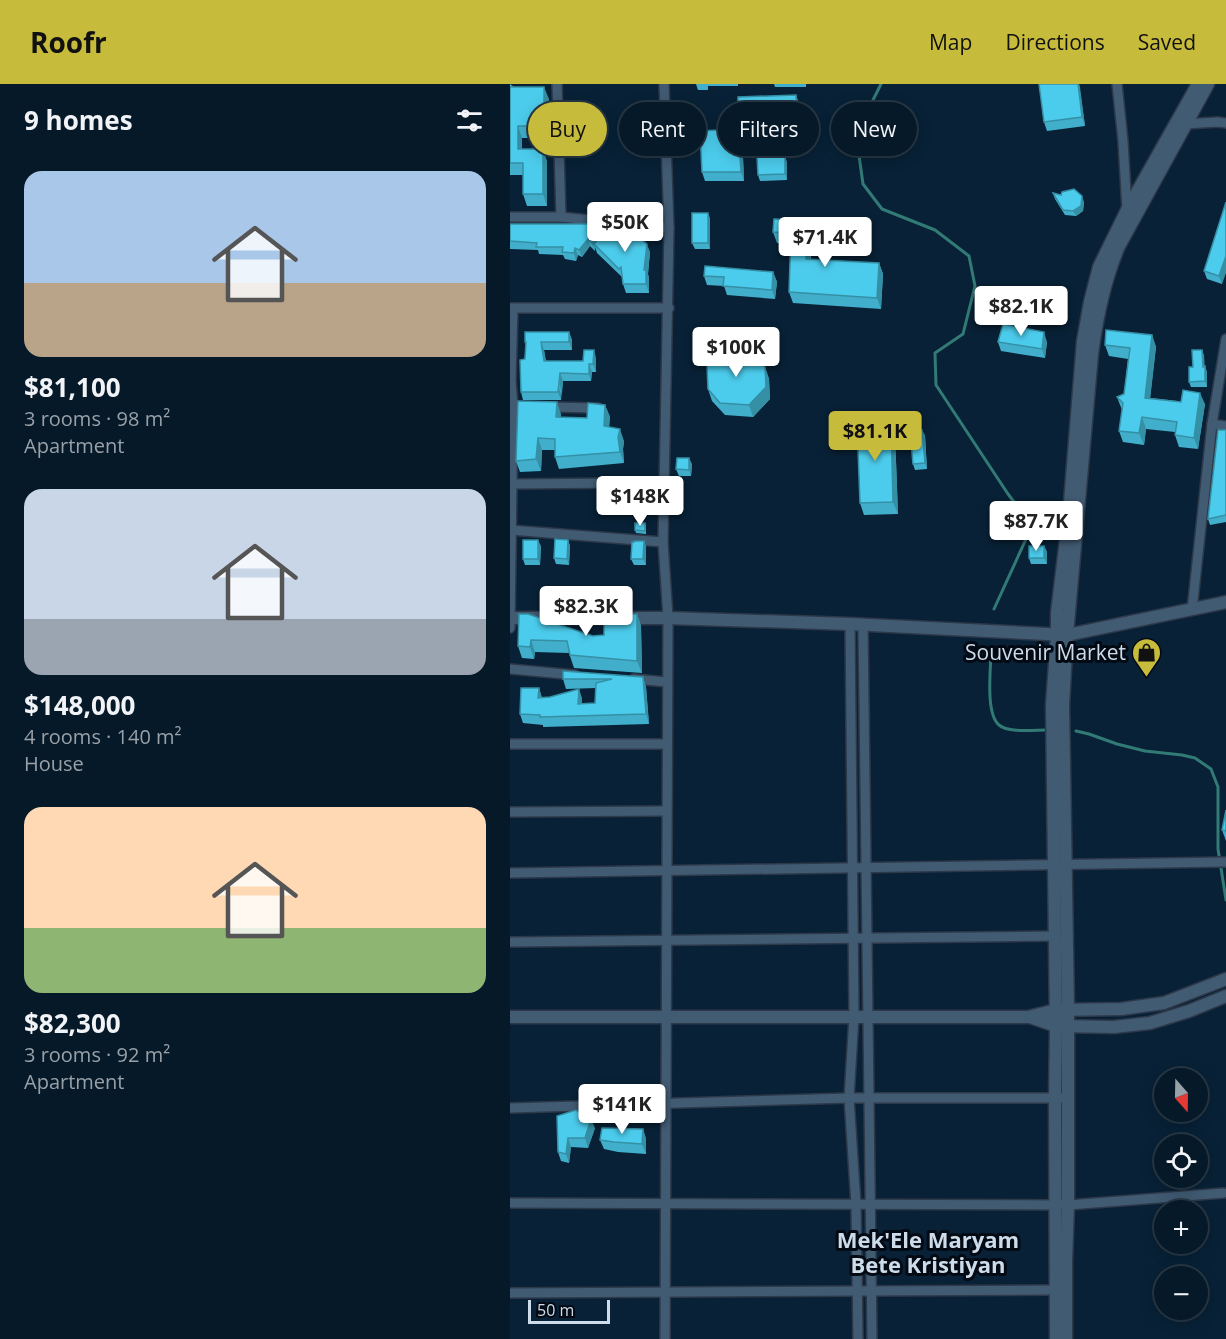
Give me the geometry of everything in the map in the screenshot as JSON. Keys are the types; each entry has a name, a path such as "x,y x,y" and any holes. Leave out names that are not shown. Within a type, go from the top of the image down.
{"street":[{"path":"557,84 561,217"},
{"path":"664,84 669,228 663,542 668,618 665,1339"},
{"path":"1117,84 1127,210"},
{"path":"1066,1339 1062,1205 1058,739 1062,635 1057,613 1083,400 1104,287 1119,246 1198,84"},
{"path":"1083,400 1083,341 1099,267 1127,210 1180,123 1208,84"},
{"path":"1180,123 1226,123"},
{"path":"510,217 561,217 669,228"},
{"path":"510,628 511,308 669,308"},
{"path":"1192,610 1212,424 1226,339"},
{"path":"512,406 525,407"},
{"path":"536,407 603,408"},
{"path":"1212,424 1226,426"},
{"path":"511,484 621,483"},
{"path":"511,530 663,542"},
{"path":"510,618 668,618 863,624 1062,635 1226,602"},
{"path":"850,624 854,1017 849,1098 856,1204 858,1339"},
{"path":"863,624 872,1339"},
{"path":"510,669 589,676"},
{"path":"622,678 667,682"},
{"path":"510,744 667,744"},
{"path":"510,812 667,810"},
{"path":"510,873 1226,862"},
{"path":"1060,865 1055,936 1062,1010"},
{"path":"510,942 1055,936"},
{"path":"510,1017 1028,1017 1062,1010 1121,1009 1164,1003 1226,979"},
{"path":"1028,1017 1062,1026 1114,1027 1150,1023 1226,996"},
{"path":"510,1108 849,1098 1061,1098"},
{"path":"510,1203 1062,1205 1224,1192"},
{"path":"1056,1339 1056,1290 1062,1205"},
{"path":"510,1293 1056,1290"}],"building":[{"path":"1039,84 1078,84 1082,117 1044,122"},
{"path":"510,87 544,87 544,102 528,102 528,126 518,126 518,149 528,149 528,156 543,156 543,194 523,194 523,163 510,163"},
{"path":"796,95 796,102 738,102 738,97"},
{"path":"718,130 718,156 740,156 741,172 702,172 701,156 706,156 706,131"},
{"path":"785,156 785,174 758,175 757,157"},
{"path":"1074,189 1082,196 1081,206 1073,211 1063,210 1053,193 1061,195 1062,192"},
{"path":"1226,202 1226,256 1219,276 1204,271"},
{"path":"692,213 708,213 708,243 692,243"},
{"path":"774,219 808,220 806,259 879,263 877,298 789,292 791,233 773,232"},
{"path":"510,224 593,224 592,243 588,239 579,250 575,248 574,253 562,252 563,247 536,247 537,243 510,241"},
{"path":"609,225 631,230 647,244 644,270 646,270 646,284 623,284 621,267 619,269 594,244"},
{"path":"705,266 773,272 772,290 723,286 724,277 704,276"},
{"path":"1003,324 1044,332 1042,349 998,342"},
{"path":"1106,330 1152,335 1145,398 1181,402 1183,390 1200,393 1194,438 1175,435 1177,422 1142,417 1139,433 1119,431 1123,403 1117,397 1124,394 1130,348 1105,345"},
{"path":"525,332 569,332 569,342 541,342 544,361 583,361 584,350 594,350 593,364 589,364 589,374 560,373 558,392 521,392 520,360 525,359"},
{"path":"1192,350 1202,350 1205,381 1189,382 1189,367 1193,367"},
{"path":"720,351 750,352 765,367 766,387 749,405 720,403 708,389 707,365"},
{"path":"518,401 557,402 556,417 587,418 588,403 605,405 604,426 620,429 618,437 620,452 555,457 555,439 538,438 536,459 516,461"},
{"path":"891,422 893,502 860,503 857,423"},
{"path":"922,430 925,463 913,464 910,431"},
{"path":"1218,430 1226,430 1226,515 1208,519"},
{"path":"677,458 689,458 689,470 676,469"},
{"path":"635,523 645,523 645,531 635,530"},
{"path":"555,539 568,540 567,559 554,558"},
{"path":"523,540 538,540 538,559 523,559"},
{"path":"644,541 643,559 631,559 632,542"},
{"path":"1029,546 1044,546 1044,558 1029,558"},
{"path":"519,614 528,614 593,636 604,635 604,614 637,614 637,661 570,655 567,641 531,640 530,647 518,646"},
{"path":"563,671 643,677 646,714 540,717 540,715 520,714 521,688 539,688 538,698 579,689 578,704 595,703 596,683 612,679 563,679"},
{"path":"1226,810 1226,831 1222,830"},
{"path":"576,1110 591,1119 585,1138 568,1138 566,1154 558,1152 557,1116"},
{"path":"602,1128 643,1129 642,1144 600,1140"}],"waterway":[{"path":"881,84 856,134 863,184 882,209 935,230 969,256 975,286 963,334 935,353 936,385 1008,494 1032,526 994,609"},
{"path":"991,651 990,701 999,725 1008,729 1046,730"},
{"path":"1076,731 1145,751 1195,758 1211,769 1218,787 1218,849 1226,900"}],"place":[{"name":"Souvenir Market","path":"1147,678"}],"district":[{"name":"Mek'Ele Maryam Bete Kristiyan","path":"928,1252"}]}
